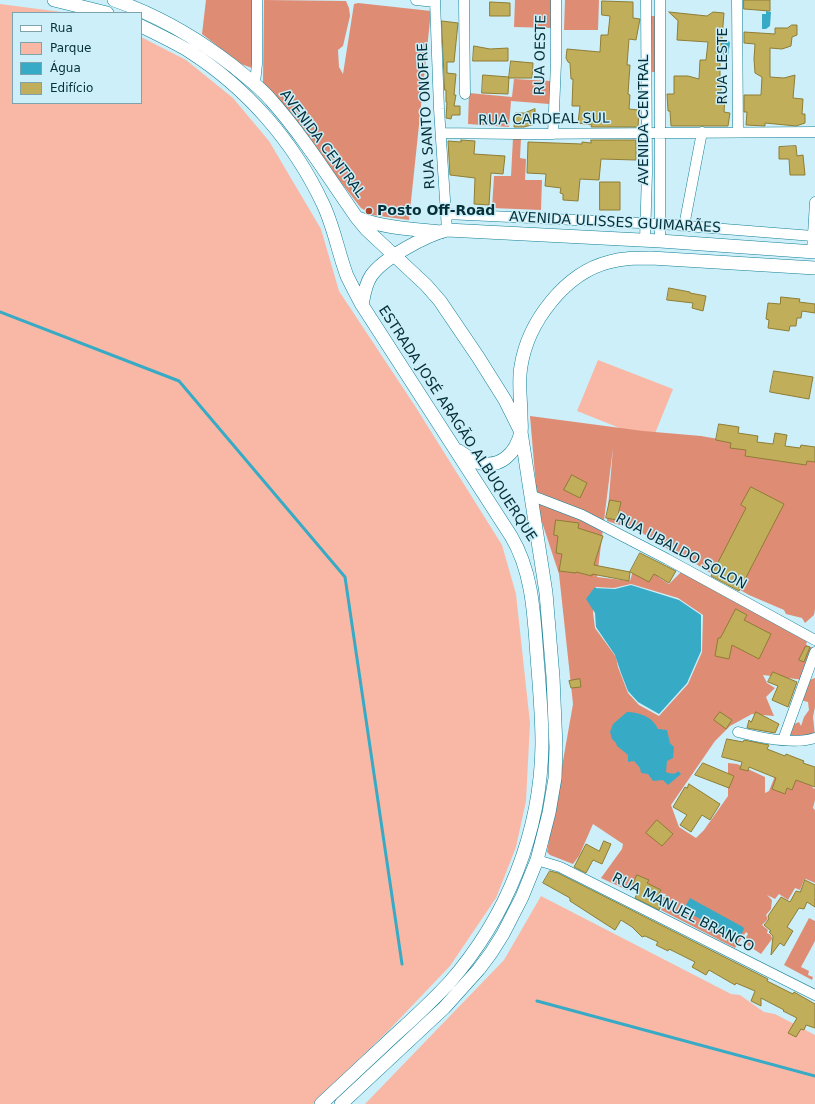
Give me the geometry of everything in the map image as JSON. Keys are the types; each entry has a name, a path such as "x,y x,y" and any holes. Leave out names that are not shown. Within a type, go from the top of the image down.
{"main road":[{"path":"54,0 103,12"},
{"name":"AVENIDA CENTRAL","path":"114,0 154,16 198,40 255,84 271,100 295,129 357,218 367,230 394,256"},
{"name":"AVENIDA CENTRAL","path":"142,26 200,58 252,101 272,124 299,161 323,204 335,234 347,275 362,305"},
{"path":"357,218 381,225 444,231"},
{"name":"AVENIDA ULISSES GUIMARÃES","path":"362,305 366,285 371,277 394,256 408,247 444,231 645,240 813,252"},
{"path":"720,262 722,245"},
{"name":"ESTRADA JOSÉ ARAGÃO ALBUQUERQUE","path":"341,1104 444,1008 479,969 491,953 522,897 537,860 549,813 555,778 556,747 553,677 546,594 521,432 505,400 451,316 426,285 394,256"},
{"path":"456,449 478,462 489,464 506,459 511,454 521,432 521,366 532,331 554,298 570,282 592,268 607,262 626,258 651,258 815,268"},
{"name":"ESTRADA JOSÉ ARAGÃO ALBUQUERQUE","path":"321,1104 431,1002 473,952 504,902 524,855 534,816 542,744 536,641 528,574 519,548 362,305"}],"street":[{"path":"255,84 257,64 257,0"},
{"path":"416,0 435,1"},
{"path":"464,0 465,94"},
{"name":"RUA OESTE","path":"553,134 556,63 556,0"},
{"name":"AVENIDA CENTRAL","path":"645,240 647,132 646,0"},
{"name":"AVENIDA CENTRAL","path":"660,0 660,241"},
{"name":"RUA LESTE","path":"737,0 738,132"},
{"name":"RUA SANTO ONOFRE","path":"435,1 446,214 444,231"},
{"path":"647,75 661,76"},
{"name":"RUA CARDEAL SUL","path":"441,133 553,134 647,132 815,132"},
{"path":"684,226 702,132"},
{"path":"813,252 815,202"},
{"path":"446,214 660,224 813,236"},
{"name":"RUA UBALDO SOLON","path":"530,495 582,515 667,559 815,640"},
{"path":"783,740 815,652"},
{"path":"738,732 764,739 800,741 815,738"},
{"name":"RUA MANUEL BRANCO","path":"537,860 566,870 815,995"}],"green space":[{"path":"0,4 61,12 12,12 12,104 142,104 142,38 186,60 233,98 269,141 321,229 339,291 415,406 502,545 516,594 530,723 526,801 516,847 496,898 450,966 388,1031 313,1104 0,1104"},
{"path":"598,360 673,389 652,441 577,411"},
{"path":"541,896 731,994 740,995 764,1012 775,1014 815,1035 815,1104 365,1104 504,960"}],"shaded area":[{"path":"206,0 255,0 252,68 241,64 202,34"},
{"path":"264,0 346,1 350,16 343,46 338,50 339,67 343,74 354,4 358,3 431,11 409,220 372,215 361,208 263,83"},
{"path":"515,0 552,0 552,28 514,27"},
{"path":"565,0 599,0 598,30 564,30"},
{"path":"647,16 658,16 658,72 648,72"},
{"path":"514,79 551,81 549,104 511,101 509,127 468,124 469,93 512,97"},
{"path":"513,138 521,138 520,158 526,159 525,180 542,180 541,210 492,208 494,176 511,176"},
{"path":"530,416 643,431 701,436 764,447 815,452 815,609 814,615 805,623 802,618 786,614 784,610 749,595 639,531 607,521 613,448 597,577 630,581 634,567 661,571 658,577 669,584 682,571 808,638 806,645 813,648 804,680 763,675 767,683 775,688 766,697 774,716 752,714 730,726 715,741 671,805 679,827 696,838 704,830 728,796 728,763 737,764 765,777 765,793 769,791 779,766 808,782 814,789 815,788 813,808 815,810 815,883 806,879 804,880 800,890 795,888 788,900 779,894 775,899 767,895 772,900 771,909 766,915 768,919 762,925 768,930 767,933 771,935 772,939 761,954 743,942 748,934 746,932 735,948 661,910 668,898 665,896 666,894 627,890 601,878 622,849 623,844 593,824 579,856 573,864 550,855 547,852 573,704 559,574 538,510","holes":["631,584 678,598 703,615 702,652 688,684 659,716 639,705 628,693 618,667 616,657 595,628 593,612 596,587 614,588"]},
{"path":"815,678 815,707 813,717 815,736 787,736 794,724 799,722 801,726 804,717 809,710 808,702 800,700 806,681"},
{"path":"809,918 815,921 815,941 801,967 809,971 808,975 813,977 812,980 784,965"}],"water":[{"path":"766,11 771,12 770,26 766,29 762,29 762,14 766,14"},
{"path":"729,41 730,43 728,56 723,55 721,52 722,43"},
{"path":"631,585 679,600 701,615 701,651 687,683 659,714 638,702 628,691 615,655 596,627 595,613 586,599 594,588 615,589"},
{"path":"627,712 645,716 653,721 658,729 667,730 670,743 674,747 673,758 667,761 666,772 673,774 678,771 681,774 668,785 663,780 653,781 648,774 641,773 640,768 634,761 628,762 628,755 617,746 612,739 610,732 613,724"},
{"path":"690,898 743,927 744,929 739,939 683,910"}],"building":[{"path":"744,0 770,0 770,11 744,9"},
{"path":"602,1 633,2 633,18 640,19 636,40 629,39 627,65 630,65 628,94 630,95 629,109 639,110 638,127 591,127 592,125 578,123 580,106 572,106 573,79 571,79 570,63 566,58 567,49 600,52 601,35 608,35 610,16 602,15"},
{"path":"490,2 510,3 510,16 490,16"},
{"path":"669,12 707,16 713,12 724,13 720,62 720,82 722,82 720,97 725,97 724,112 730,113 728,126 671,126 667,94 674,94 674,76 688,76 699,79 700,60 706,60 708,42 677,40 678,21"},
{"path":"442,21 458,23 454,62 447,62 447,73 456,74 454,95 456,95 454,106 460,106 460,115 452,115 451,119 446,118 447,102 445,90"},
{"path":"792,25 797,25 797,35 792,37 791,46 782,49 770,48 770,77 784,78 795,75 793,98 803,99 802,114 805,114 805,123 796,126 765,123 765,126 746,125 747,112 744,112 744,95 761,95 762,77 755,73 755,44 744,43 744,32 775,34 775,28 787,28"},
{"path":"474,46 490,49 508,48 508,61 473,61"},
{"path":"511,61 533,63 532,78 509,78"},
{"path":"483,75 509,77 508,94 482,93"},
{"path":"535,109 535,124 524,127 514,127 515,113 524,113"},
{"path":"461,140 475,141 474,154 505,156 503,174 491,173 489,205 474,204 475,178 450,175 448,141 461,142"},
{"path":"591,140 636,140 636,160 601,159 599,180 580,179 578,201 563,200 563,194 560,193 561,188 545,186 546,174 527,173 528,142 582,144 582,142 591,143"},
{"path":"796,146 797,156 803,155 805,175 790,175 789,159 779,159 779,147"},
{"path":"600,182 620,182 620,210 600,210"},
{"path":"669,288 706,296 703,311 692,308 693,303 667,300"},
{"path":"781,297 800,299 799,302 815,304 815,313 802,311 801,318 797,318 796,326 790,326 789,331 768,328 769,320 766,319 768,303 780,304"},
{"path":"774,371 813,377 809,399 770,392"},
{"path":"719,424 739,427 738,433 758,436 757,442 773,444 775,433 787,435 785,446 800,448 801,445 815,447 815,462 807,461 806,465 745,456 746,450 730,448 731,443 716,440"},
{"path":"572,475 587,483 580,498 564,490"},
{"path":"751,487 784,504 739,591 711,576 746,508 741,505"},
{"path":"610,500 621,502 617,520 606,518"},
{"path":"556,520 579,523 578,528 603,536 594,565 630,572 629,581 592,574 592,576 576,572 559,571 562,554 556,553 558,536 554,535"},
{"path":"640,553 676,571 669,583 654,574 649,582 630,572"},
{"path":"736,609 747,615 744,620 771,634 759,659 732,645 729,659 715,656 718,638 720,638"},
{"path":"806,646 810,647 804,662 799,660"},
{"path":"773,672 797,682 788,707 772,700 778,686 768,682"},
{"path":"580,679 581,687 571,688 569,681"},
{"path":"720,712 732,720 726,729 714,720"},
{"path":"756,712 779,724 775,733 747,728 749,720 751,722"},
{"path":"727,739 743,742 744,740 769,745 767,749 785,756 786,754 804,761 803,763 815,767 815,787 796,780 792,790 787,788 785,794 772,789 776,778 749,767 748,771 740,769 742,762 722,757"},
{"path":"703,763 734,776 729,788 695,775"},
{"path":"689,784 720,804 710,820 702,815 691,832 680,825 687,815 673,807 685,787 687,788"},
{"path":"657,820 673,834 662,846 646,833"},
{"path":"604,841 611,844 602,864 593,860 586,873 574,867 586,844 599,851"},
{"path":"550,871 558,873 768,979 767,981 793,994 794,992 815,1004 815,1028 806,1025 804,1030 801,1029 796,1037 788,1033 797,1018 761,998 761,1006 751,1001 755,991 736,983 735,985 709,970 706,975 692,967 695,962 669,949 668,951 656,945 658,942 645,936 642,937 632,927 621,920 615,930 570,901 570,898 543,883"},
{"path":"637,875 649,880 647,883 661,890 658,895 665,898 659,910 635,898 640,888 633,885"},
{"path":"805,880 815,885 815,907 807,902 804,909 799,908 787,927 793,931 784,946 780,943 771,955 773,936 769,932 771,931 764,925 769,919 768,916 781,897 790,902 796,891 800,892"}],"waterway":[{"path":"0,312 179,381 345,577 402,964"},
{"path":"537,1001 815,1076"}],"place":[{"name":"Posto Off-Road","path":"369,211"}]}
